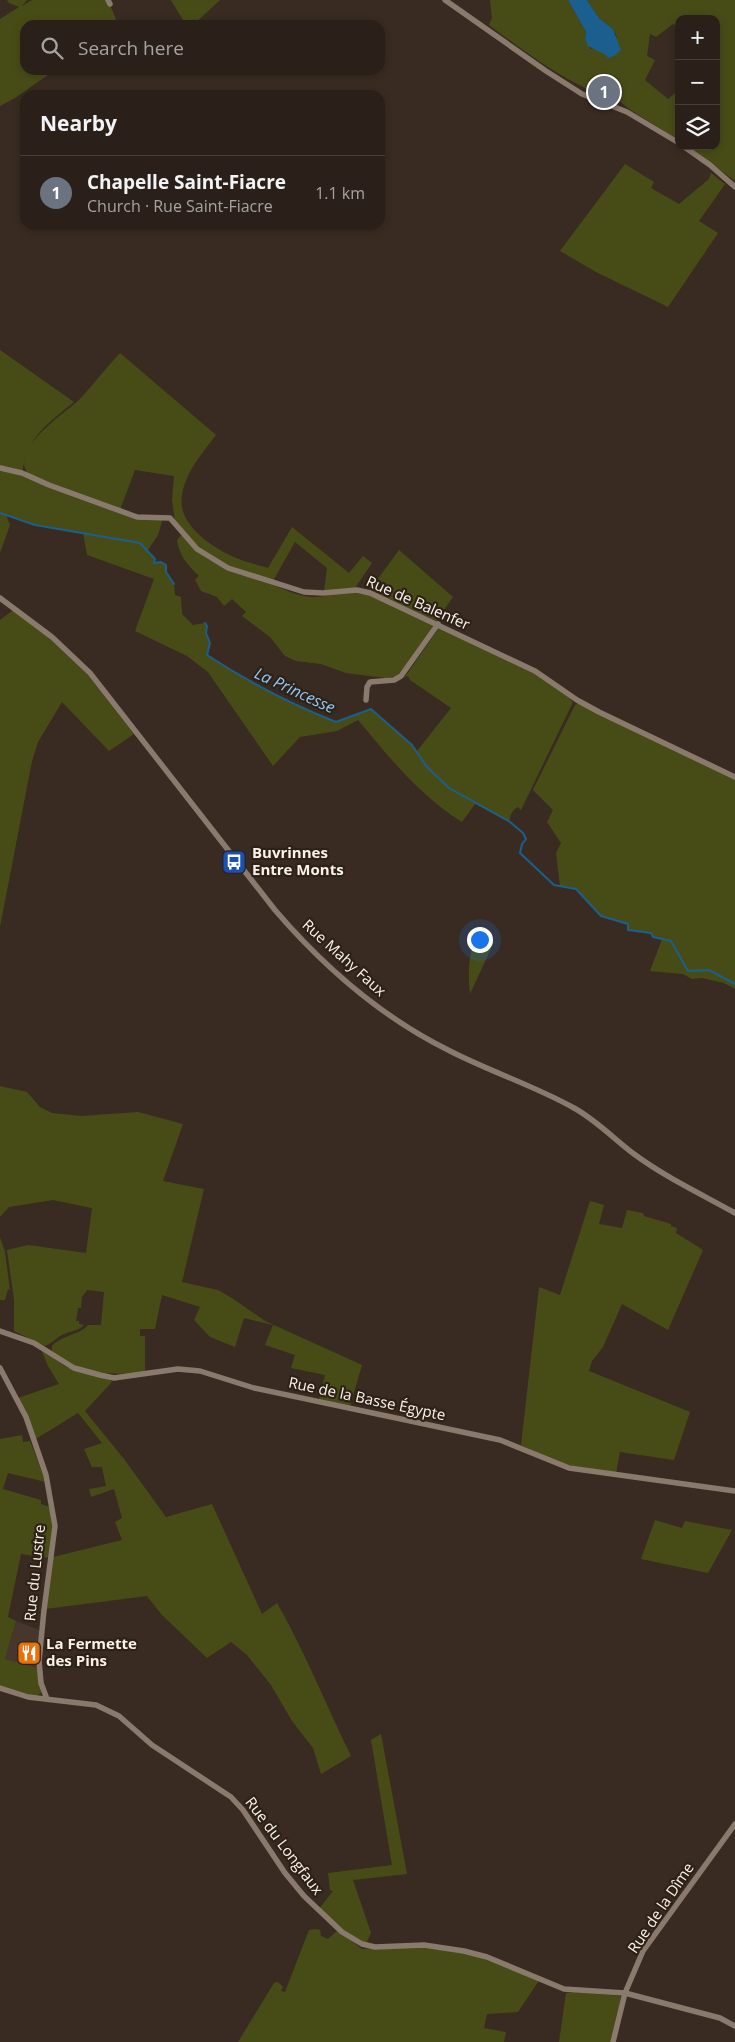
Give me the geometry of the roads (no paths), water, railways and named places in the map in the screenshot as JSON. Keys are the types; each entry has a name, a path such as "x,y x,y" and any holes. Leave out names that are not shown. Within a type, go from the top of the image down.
{"street":[{"path":"445,0 546,72 582,94 626,112 675,141"},
{"path":"689,150 710,165 735,187"},
{"name":"Rue de Balenfer","path":"0,468 16,471 137,517 170,518 197,550 228,568 304,592 323,593 350,589 364,591 438,624 534,671 577,700 599,712 735,777"},
{"name":"Rue Mahy Faux","path":"0,598 52,636 90,674 275,910 307,945 343,978 395,1018 428,1040 574,1108 590,1118 642,1160 735,1213"},
{"path":"366,700 367,687 370,682 399,677 438,624"},
{"name":"Rue de la Basse Égypte","path":"0,1331 34,1343 63,1363 74,1368 100,1375 121,1377 178,1369 200,1371 254,1388 500,1440 569,1468 735,1491"},
{"name":"Rue du Lustre","path":"0,1368 23,1410 46,1475 55,1526 39,1661 41,1683 47,1699"},
{"name":"Rue du Longfaux","path":"0,1688 23,1696 96,1705 113,1712 152,1745 223,1791 243,1810 285,1874 304,1896 342,1932 362,1944 375,1946 424,1945 458,1950 487,1957 564,1989 625,1993 720,2018 735,2026"},
{"name":"Rue de la Dîme","path":"613,2042 625,1993 636,1967 653,1936 735,1824"}],"water":[{"path":"568,0 587,0 599,18 613,29 621,50 608,58 606,55 588,46 585,39 586,32"}],"waterway":[{"name":"La Princesse","path":"0,513 35,525 140,543 155,559 154,563 161,562 166,565 166,572 174,584"},
{"name":"La Princesse","path":"205,623 210,643 207,655 270,692 336,722 371,709 412,745 426,766 449,788 510,822 523,833 526,839 522,844 520,853 554,885 576,889 601,916 628,924 628,930 651,933 653,937 671,941 688,971 709,970 735,984"}],"place":[{"name":"Chapelle Saint-Fiacre","path":"604,92"},
{"name":"Buvrinnes Entre Monts","path":"234,862"},
{"name":"La Fermette des Pins","path":"29,1653"}]}
